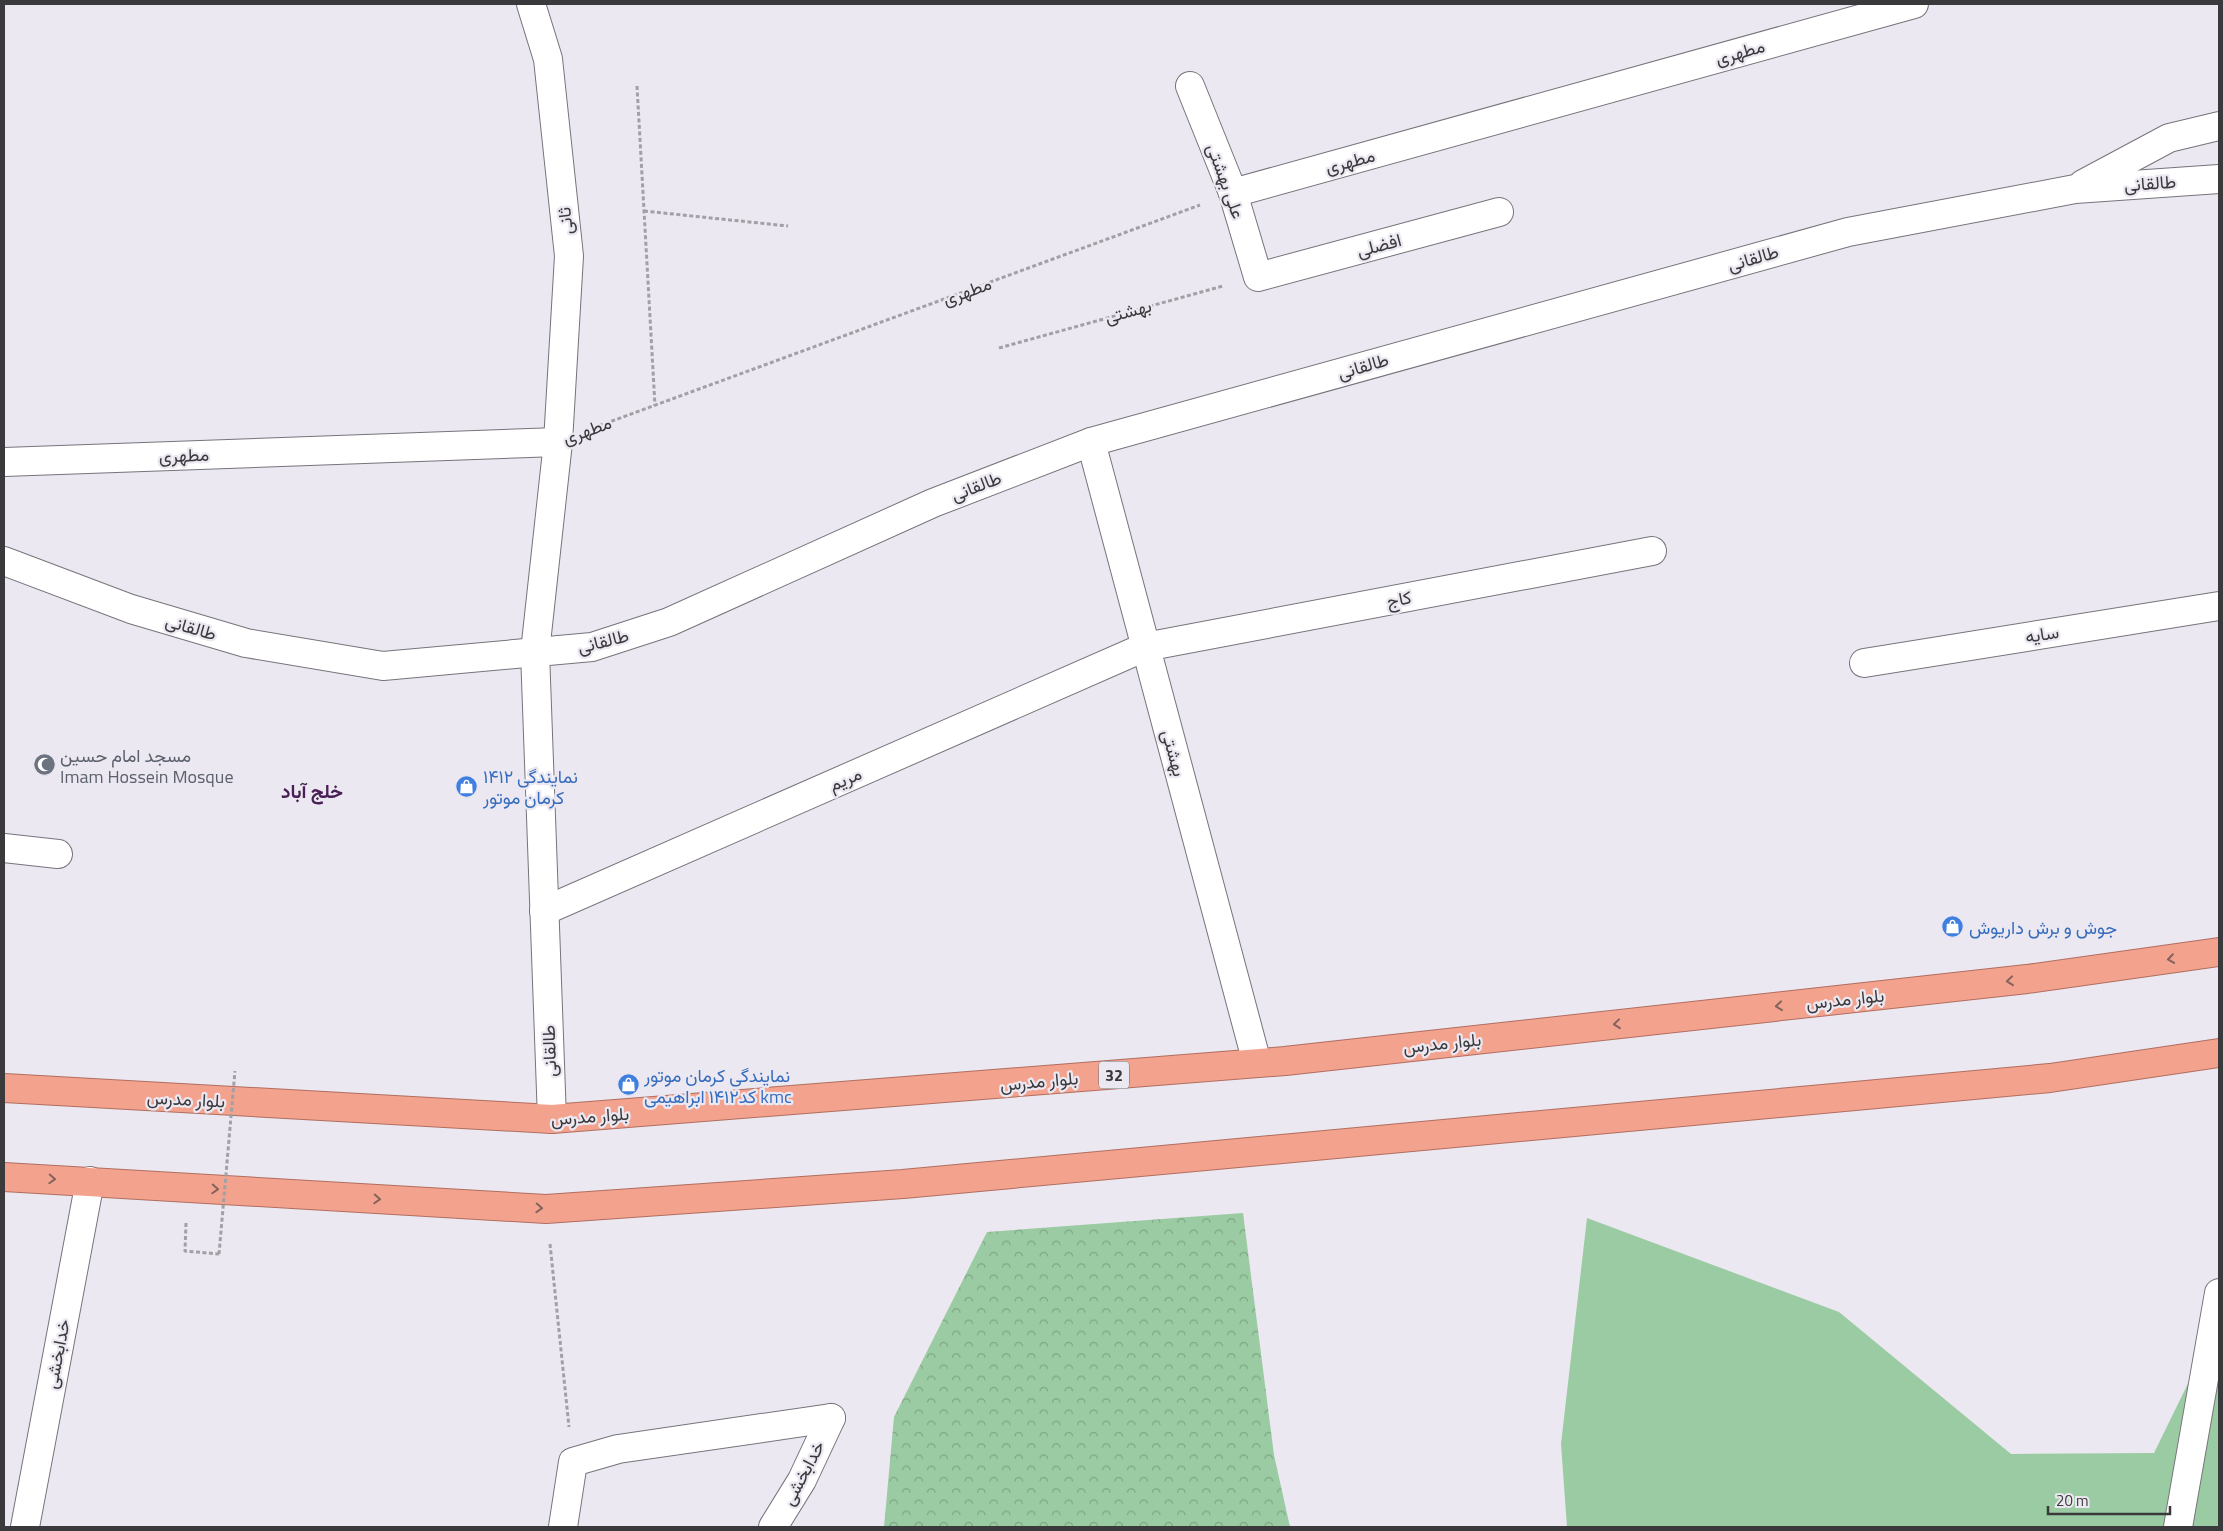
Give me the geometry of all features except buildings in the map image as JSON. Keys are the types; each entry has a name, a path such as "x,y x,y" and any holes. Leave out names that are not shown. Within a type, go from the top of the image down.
{"highway":[{"name":"بلوار مدرس","path":"4,1088 552,1119 1257,1063 2027,979 2219,952"},
{"path":"4,1177 546,1209 903,1184 2010,1082 2219,1053"}],"street":[{"name":"ثانی","path":"531,4 548,59 569,256 558,442"},
{"name":"مطهری","path":"1233,193 1914,4"},
{"name":"علی بهشتی","path":"1190,86 1233,193 1258,278"},
{"path":"2075,189 2169,138 2219,126"},
{"name":"طالقانی","path":"4,561 131,609 246,643 383,666 592,647 669,622 933,503 1091,442 1848,232 2075,189 2219,179"},
{"name":"افضلی","path":"1258,278 1499,212"},
{"name":"مطهری","path":"4,462 558,442"},
{"name":"طالقانی","path":"552,1119 535,652 558,442"},
{"name":"بهشتی","path":"1091,442 1257,1063"},
{"name":"کاج","path":"1145,647 1652,551"},
{"name":"سایه","path":"1864,662 2219,606"},
{"name":"مریم","path":"544,911 1145,647"},
{"path":"4,848 58,854"},
{"name":"خدابخشی","path":"25,1527 90,1182"},
{"path":"2178,1527 2219,1293"},
{"name":"خدابخشی","path":"573,1462 618,1449 831,1418 802,1480 773,1527"},
{"path":"563,1527 573,1462"}],"path":[{"path":"638,86 655,406"},
{"name":"مطهری","path":"558,442 1233,193"},
{"path":"644,211 788,226"},
{"name":"بهشتی","path":"999,348 1082,324 1258,278"},
{"path":"185,1251 220,1254 236,1072"},
{"path":"546,1209 573,1462"}],"green space":[{"path":"1243,1213 1274,1455 1290,1527 884,1527 894,1417 987,1232"},
{"path":"1587,1218 1839,1312 2011,1454 2154,1453 2219,1320 2219,1527 1567,1527 1561,1444"}],"place":[{"name":"مسجد امام حسین Imam Hossein Mosque","path":"44,765"},
{"name":"نمایندگی ۱۴۱۲ کرمان موتور","path":"467,786"},
{"name":"جوش و برش داریوش","path":"1953,927"},
{"name":"نمایندگی کرمان موتور کد۱۴۱۲ ابراهیمی kmc","path":"628,1085"}],"district":[{"name":"خلج آباد","path":"312,790"}]}
